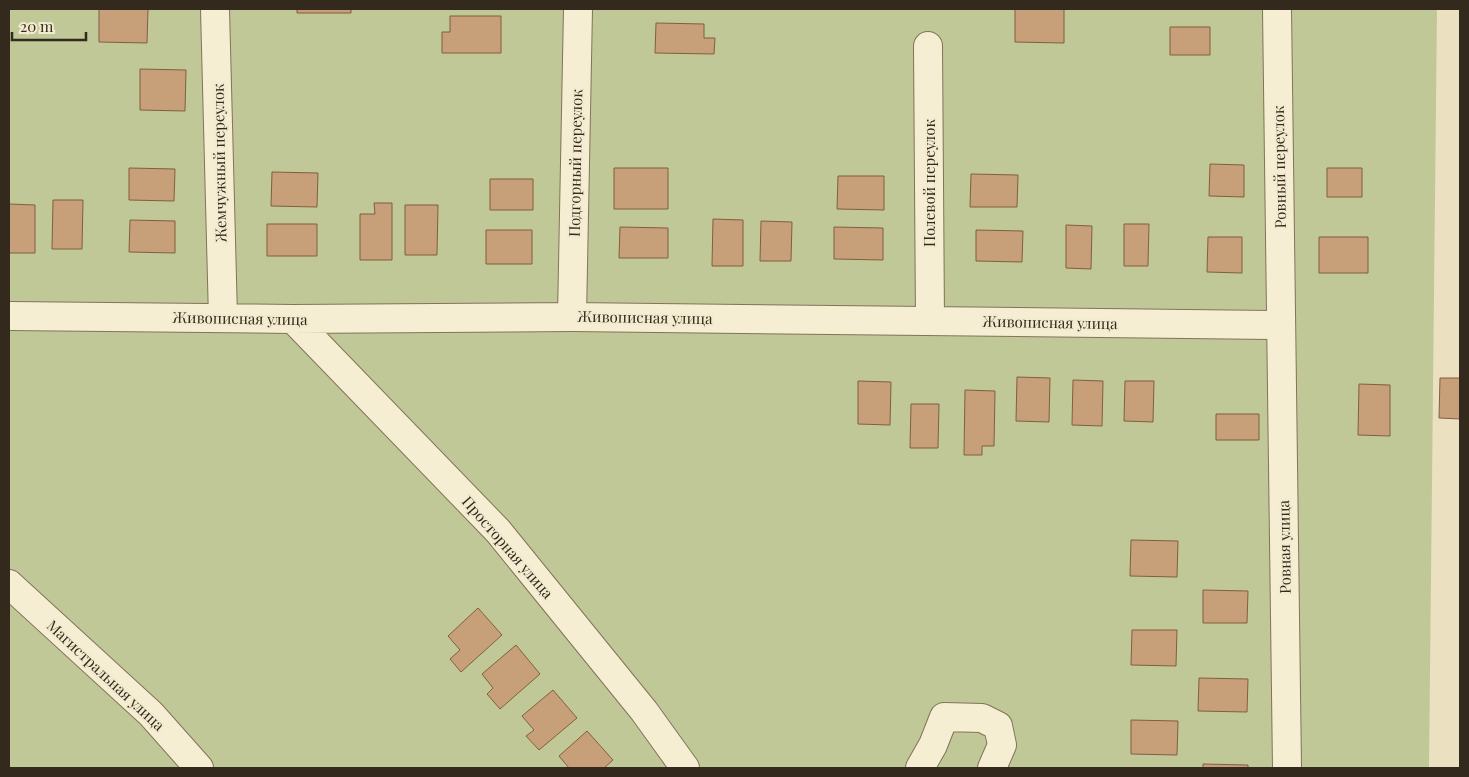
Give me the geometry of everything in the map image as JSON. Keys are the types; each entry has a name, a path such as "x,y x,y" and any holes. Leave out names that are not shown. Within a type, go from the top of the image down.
{"street":[{"name":"Жемчужный переулок","path":"215,9 223,318"},
{"name":"Подгорный переулок","path":"572,317 578,9"},
{"name":"Ровный переулок","path":"1277,9 1281,325"},
{"name":"Полевой переулок","path":"928,46 930,320"},
{"name":"Живописная улица","path":"9,316 292,319 572,317 1281,325"},
{"name":"Просторная улица","path":"292,319 498,531 644,711 685,768"},
{"name":"Ровная улица","path":"1281,325 1287,768"},
{"name":"Магистральная улица","path":"9,584 150,714 199,768"},
{"path":"920,768 934,745 944,717 982,718 998,726 1002,745 992,768"}],"green space":[{"path":"9,9 1437,9 1429,768 9,768"}],"building":[{"path":"99,9 148,9 147,43 99,42"},
{"path":"297,9 351,9 351,13 297,13"},
{"path":"1015,9 1064,9 1064,43 1015,42"},
{"path":"450,16 501,16 501,53 442,53 442,32 450,32"},
{"path":"656,23 704,24 704,38 715,38 714,54 655,53"},
{"path":"1170,27 1210,27 1210,55 1170,55"},
{"path":"140,69 186,70 185,111 140,110"},
{"path":"1210,164 1244,165 1244,197 1209,196"},
{"path":"129,168 175,169 174,201 129,200"},
{"path":"614,168 668,168 668,209 614,209"},
{"path":"1327,168 1362,168 1362,197 1327,197"},
{"path":"272,172 318,173 317,207 271,206"},
{"path":"971,174 1018,175 1017,207 970,207"},
{"path":"838,176 884,176 884,210 837,209"},
{"path":"490,179 533,179 533,210 490,210"},
{"path":"53,200 83,200 82,249 52,249"},
{"path":"374,203 392,203 392,260 360,260 360,214 375,214"},
{"path":"9,204 35,205 35,253 9,253"},
{"path":"405,205 438,205 437,255 405,255"},
{"path":"713,219 743,220 743,266 712,266"},
{"path":"130,220 175,221 175,253 129,252"},
{"path":"761,221 792,222 791,261 760,261"},
{"path":"267,224 317,224 317,256 267,256"},
{"path":"1124,224 1149,224 1148,266 1124,266"},
{"path":"1066,225 1092,226 1091,269 1066,268"},
{"path":"620,227 668,228 668,258 619,258"},
{"path":"834,227 883,228 883,260 834,259"},
{"path":"486,230 532,230 532,264 486,264"},
{"path":"976,230 1023,231 1022,262 976,261"},
{"path":"1208,237 1242,237 1242,273 1207,272"},
{"path":"1319,237 1368,237 1368,273 1319,273"},
{"path":"1017,377 1050,378 1049,422 1016,421"},
{"path":"1440,378 1460,378 1460,419 1439,418"},
{"path":"1073,380 1103,381 1102,426 1072,425"},
{"path":"858,381 891,382 890,425 858,424"},
{"path":"1125,381 1154,381 1153,422 1124,421"},
{"path":"1359,384 1390,385 1390,436 1358,435"},
{"path":"965,390 995,391 994,446 982,446 982,455 964,455"},
{"path":"911,404 939,404 938,448 910,448"},
{"path":"1216,414 1259,414 1259,440 1216,440"},
{"path":"1131,540 1178,541 1177,577 1130,576"},
{"path":"1203,590 1248,591 1247,623 1203,623"},
{"path":"478,608 502,635 461,672 450,659 460,650 448,636"},
{"path":"1132,630 1177,630 1176,666 1131,665"},
{"path":"516,645 540,674 500,709 487,694 493,688 482,674"},
{"path":"1199,678 1248,679 1247,712 1198,711"},
{"path":"553,690 577,718 539,750 526,736 534,730 522,716"},
{"path":"1131,720 1178,721 1177,755 1131,754"},
{"path":"587,731 613,760 604,768 569,768 559,756"},
{"path":"1203,764 1248,765 1248,768 1203,768"}]}
